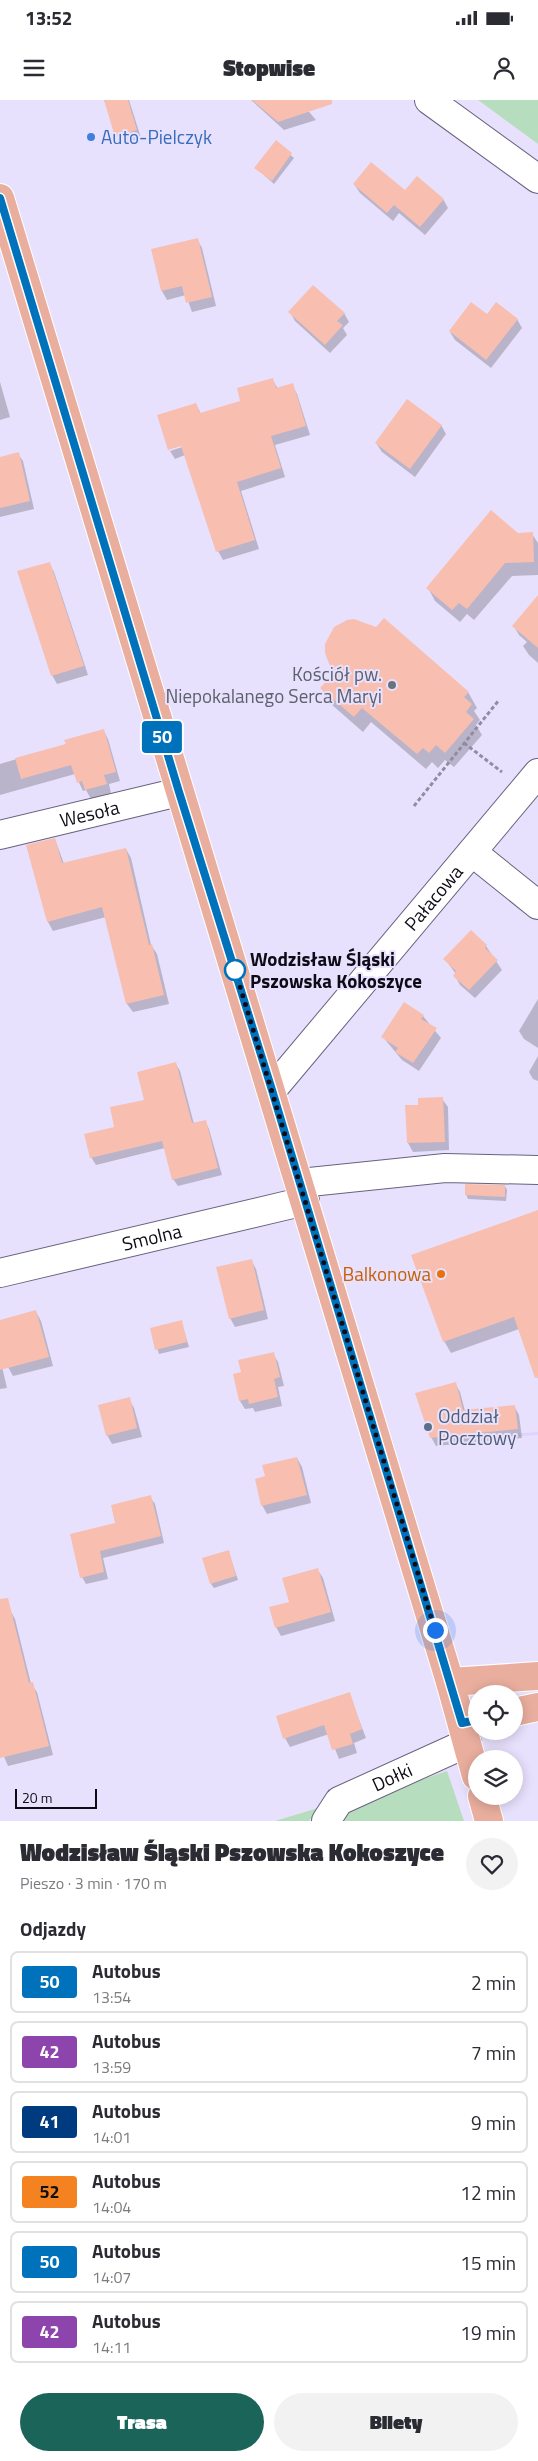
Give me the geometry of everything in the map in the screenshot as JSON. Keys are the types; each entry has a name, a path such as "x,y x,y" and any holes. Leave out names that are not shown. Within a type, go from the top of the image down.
{"main road":[{"path":"0,198 450,1682 468,1729"},
{"path":"450,1682 538,1676"},
{"path":"523,1710 538,1707"},
{"path":"485,1805 489,1821"}],"street":[{"path":"429,100 538,179"},
{"name":"Pałacowa","path":"272,1090 531,781"},
{"name":"Wesoła","path":"0,836 179,792"},
{"path":"472,852 538,904"},
{"name":"Smolna","path":"0,1272 302,1192 445,1168 538,1170"},
{"name":"Dołki","path":"326,1821 339,1801 468,1729"}],"path":[{"path":"414,806 499,700"},
{"path":"464,743 531,781"}],"shaded area":[{"path":"538,1432 538,1435 468,1439 468,1437"}],"green space":[{"path":"478,100 538,100 538,144"},
{"path":"447,1771 464,1821 339,1821 361,1800"},
{"path":"318,1808 309,1821 275,1821"}],"building":[{"path":"104,100 128,100 137,130 115,137"},
{"path":"252,100 332,100 332,104 278,122"},
{"path":"276,140 292,153 272,181 254,168"},
{"path":"371,162 405,190 417,176 444,199 420,227 394,205 387,213 353,184"},
{"path":"198,238 212,297 186,303 182,286 161,291 151,249"},
{"path":"313,285 345,313 337,321 343,325 325,345 288,312"},
{"path":"471,302 487,314 496,302 518,319 486,360 449,331"},
{"path":"273,378 276,388 293,383 306,426 271,436 281,468 237,482 255,540 216,552 181,446 168,450 157,415 196,403 200,413 240,401 237,388"},
{"path":"407,399 442,425 410,469 375,443"},
{"path":"19,452 30,501 0,508 0,457"},
{"path":"491,510 518,533 533,532 534,562 505,563 467,609 459,603 452,610 426,588"},
{"path":"50,562 84,666 51,676 17,571"},
{"path":"538,595 538,648 512,626"},
{"name":"Kościół pw. Niepokalanego Serca Maryi","path":"384,618 469,692 464,697 472,704 466,712 474,719 445,753 436,745 429,753 423,748 417,754 362,708 354,717 320,688 333,674 325,653 325,644 334,627 347,620 354,619 376,627"},
{"path":"104,729 116,772 104,775 107,784 85,790 82,781 77,783 71,765 21,779 15,758 66,744 64,740"},
{"path":"55,838 62,863 126,848 149,945 152,944 164,995 126,1004 102,907 47,922 26,845"},
{"path":"471,930 487,945 485,948 498,960 469,990 453,976 456,971 443,959"},
{"path":"404,1002 424,1015 421,1019 437,1028 413,1063 395,1052 398,1048 381,1037"},
{"path":"176,1062 192,1123 206,1120 218,1168 172,1180 162,1141 90,1158 84,1134 114,1127 110,1107 144,1100 137,1072"},
{"path":"443,1097 445,1142 407,1143 405,1105 418,1105 418,1098"},
{"path":"465,1184 505,1185 505,1197 465,1195"},
{"path":"538,1210 538,1377 535,1378 514,1317 443,1342 411,1255"},
{"path":"252,1259 264,1310 229,1319 216,1267"},
{"path":"36,1310 49,1357 0,1370 0,1320"},
{"path":"182,1320 187,1342 155,1350 150,1328"},
{"path":"274,1352 280,1377 274,1379 278,1397 249,1404 248,1399 239,1401 233,1374 241,1372 238,1360"},
{"path":"456,1382 463,1410 515,1405 518,1429 430,1438 415,1393"},
{"path":"130,1397 137,1428 106,1436 98,1405"},
{"path":"297,1457 307,1495 261,1506 255,1479 265,1476 262,1465"},
{"path":"151,1495 161,1536 100,1551 104,1572 80,1578 70,1534 115,1523 111,1505"},
{"path":"229,1550 236,1576 210,1584 202,1558"},
{"path":"318,1568 331,1612 275,1628 269,1607 289,1602 282,1578"},
{"path":"8,1598 29,1683 33,1682 49,1746 0,1758 0,1599"},
{"path":"350,1692 362,1729 350,1734 353,1744 332,1750 324,1725 283,1739 276,1716"}],"bus line":[{"name":"50","path":"0,198 179,792 272,1090 462,1723 468,1722"}],"place":[{"name":"Auto-Pielczyk","path":"91,137"},
{"name":"Kościół pw. Niepokalanego Serca Maryi","path":"392,685"},
{"name":"Wodzisław Śląski Pszowska Kokoszyce","path":"235,970"},
{"name":"Balkonowa","path":"441,1274"},
{"name":"Oddział Pocztowy","path":"428,1427"}],"route":[{"path":"235,970 435,1630"}]}
